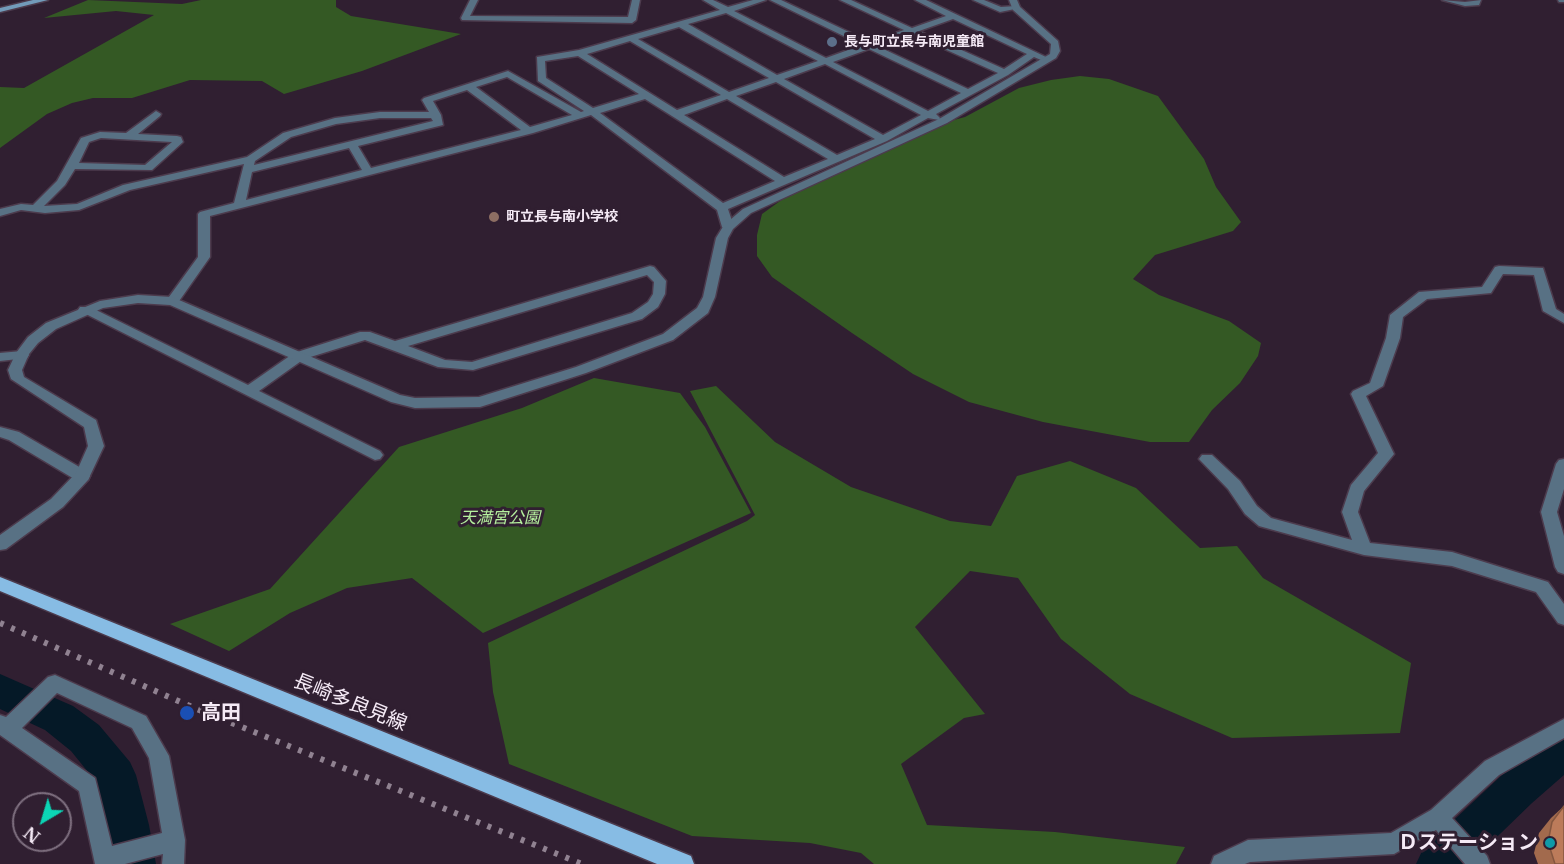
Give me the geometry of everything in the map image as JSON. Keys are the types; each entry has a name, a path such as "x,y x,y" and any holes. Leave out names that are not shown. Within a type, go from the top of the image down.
{"main road":[{"path":"0,10 44,0"},
{"name":"長崎多良見線","path":"0,584 683,864"}],"street":[{"path":"474,0 465,18 632,20 636,0"},
{"path":"707,0 943,122"},
{"path":"729,227 722,208 591,111 541,79 540,58 580,53 762,0"},
{"path":"774,0 969,93"},
{"path":"844,0 1005,74"},
{"path":"919,0 1047,61"},
{"path":"0,544 57,503 82,476 96,446 91,424 18,379 15,370 22,355 33,340 51,326 100,305 138,299 172,301 396,399 415,403 480,402 581,370 668,337 703,310 709,297 717,253 729,227 747,212 943,122 1047,61 1056,51 1055,43 1014,4 1000,10 977,0"},
{"path":"1446,0 1465,4 1476,3 1477,0"},
{"path":"676,114 953,16"},
{"path":"679,23 884,139"},
{"path":"631,38 834,158"},
{"path":"580,53 782,181"},
{"path":"722,208 834,158 884,139 1005,74 1034,53"},
{"path":"0,213 21,207 35,209 79,207 127,187 352,144 439,123 427,100 508,74 579,115"},
{"path":"469,87 529,131"},
{"path":"172,301 204,257 204,213 529,131 647,95"},
{"path":"129,136 156,114"},
{"path":"239,204 249,165 287,135 335,121 380,115 436,116"},
{"path":"35,209 61,183 85,140 100,135 177,139 178,141 148,168 72,166"},
{"path":"352,144 368,172"},
{"path":"248,392 299,356 365,335 394,346 443,364 473,366 637,316 653,304 659,294 660,281 650,270 394,346"},
{"path":"1364,549 1350,512 1357,489 1386,454 1358,394 1376,386 1393,338 1397,315 1424,295 1486,290 1499,270 1539,271 1550,311 1564,319"},
{"path":"85,310 375,455"},
{"path":"0,357 22,355"},
{"path":"0,432 14,435 82,476"},
{"path":"1207,459 1234,485 1251,510 1265,522 1364,549 1452,559 1542,587 1564,618"},
{"path":"1564,464 1549,512 1564,567"},
{"path":"173,864 174,840 159,756 139,722 55,683 4,726 88,785 104,859 174,840"},
{"path":"1221,864 1248,851 1394,843 1438,818 1492,768 1564,728"},
{"path":"1438,818 1479,864"}],"green space":[{"path":"88,0 182,4 201,0 336,0 336,7 351,16 461,34 362,71 284,94 262,81 190,80 132,98 93,98 72,103 47,114 0,148 0,87 24,88 154,15 116,11 44,18"},
{"path":"1080,76 1109,79 1158,96 1204,159 1216,187 1241,222 1233,231 1155,255 1133,279 1159,295 1229,321 1261,343 1258,356 1240,383 1212,410 1189,442 1150,442 1043,422 969,402 913,374 852,333 772,277 757,256 757,235 762,214 794,191 909,132 965,117 1019,88"},
{"name":"天満宮公園","path":"594,378 680,393 705,427 751,513 483,633 412,578 347,588 290,613 229,651 170,624 270,589 399,447 522,408"},
{"path":"716,386 775,442 851,487 950,521 991,526 1017,476 1070,461 1136,488 1200,548 1237,546 1263,578 1411,663 1400,733 1232,738 1130,694 1061,639 1018,578 970,571 915,627 985,714 964,718 901,764 927,825 1055,832 1185,847 1176,864 874,864 861,853 810,843 692,836 509,764 493,692 488,643 747,521 755,515 690,391"}],"building":[{"path":"1564,806 1564,864 1555,864 1548,842 1552,822"}],"waterway":[{"path":"0,691 59,718 85,738 116,775 128,825 134,864"},
{"path":"1438,864 1517,789 1552,760 1564,754"}],"railway":[{"path":"0,623 192,707 582,864"}],"place":[{"name":"長与町立長与南児童館","path":"832,42"},
{"name":"町立長与南小学校","path":"494,217"},
{"name":"高田","path":"187,713"},
{"name":"Ｄステーション","path":"1550,843"}]}
